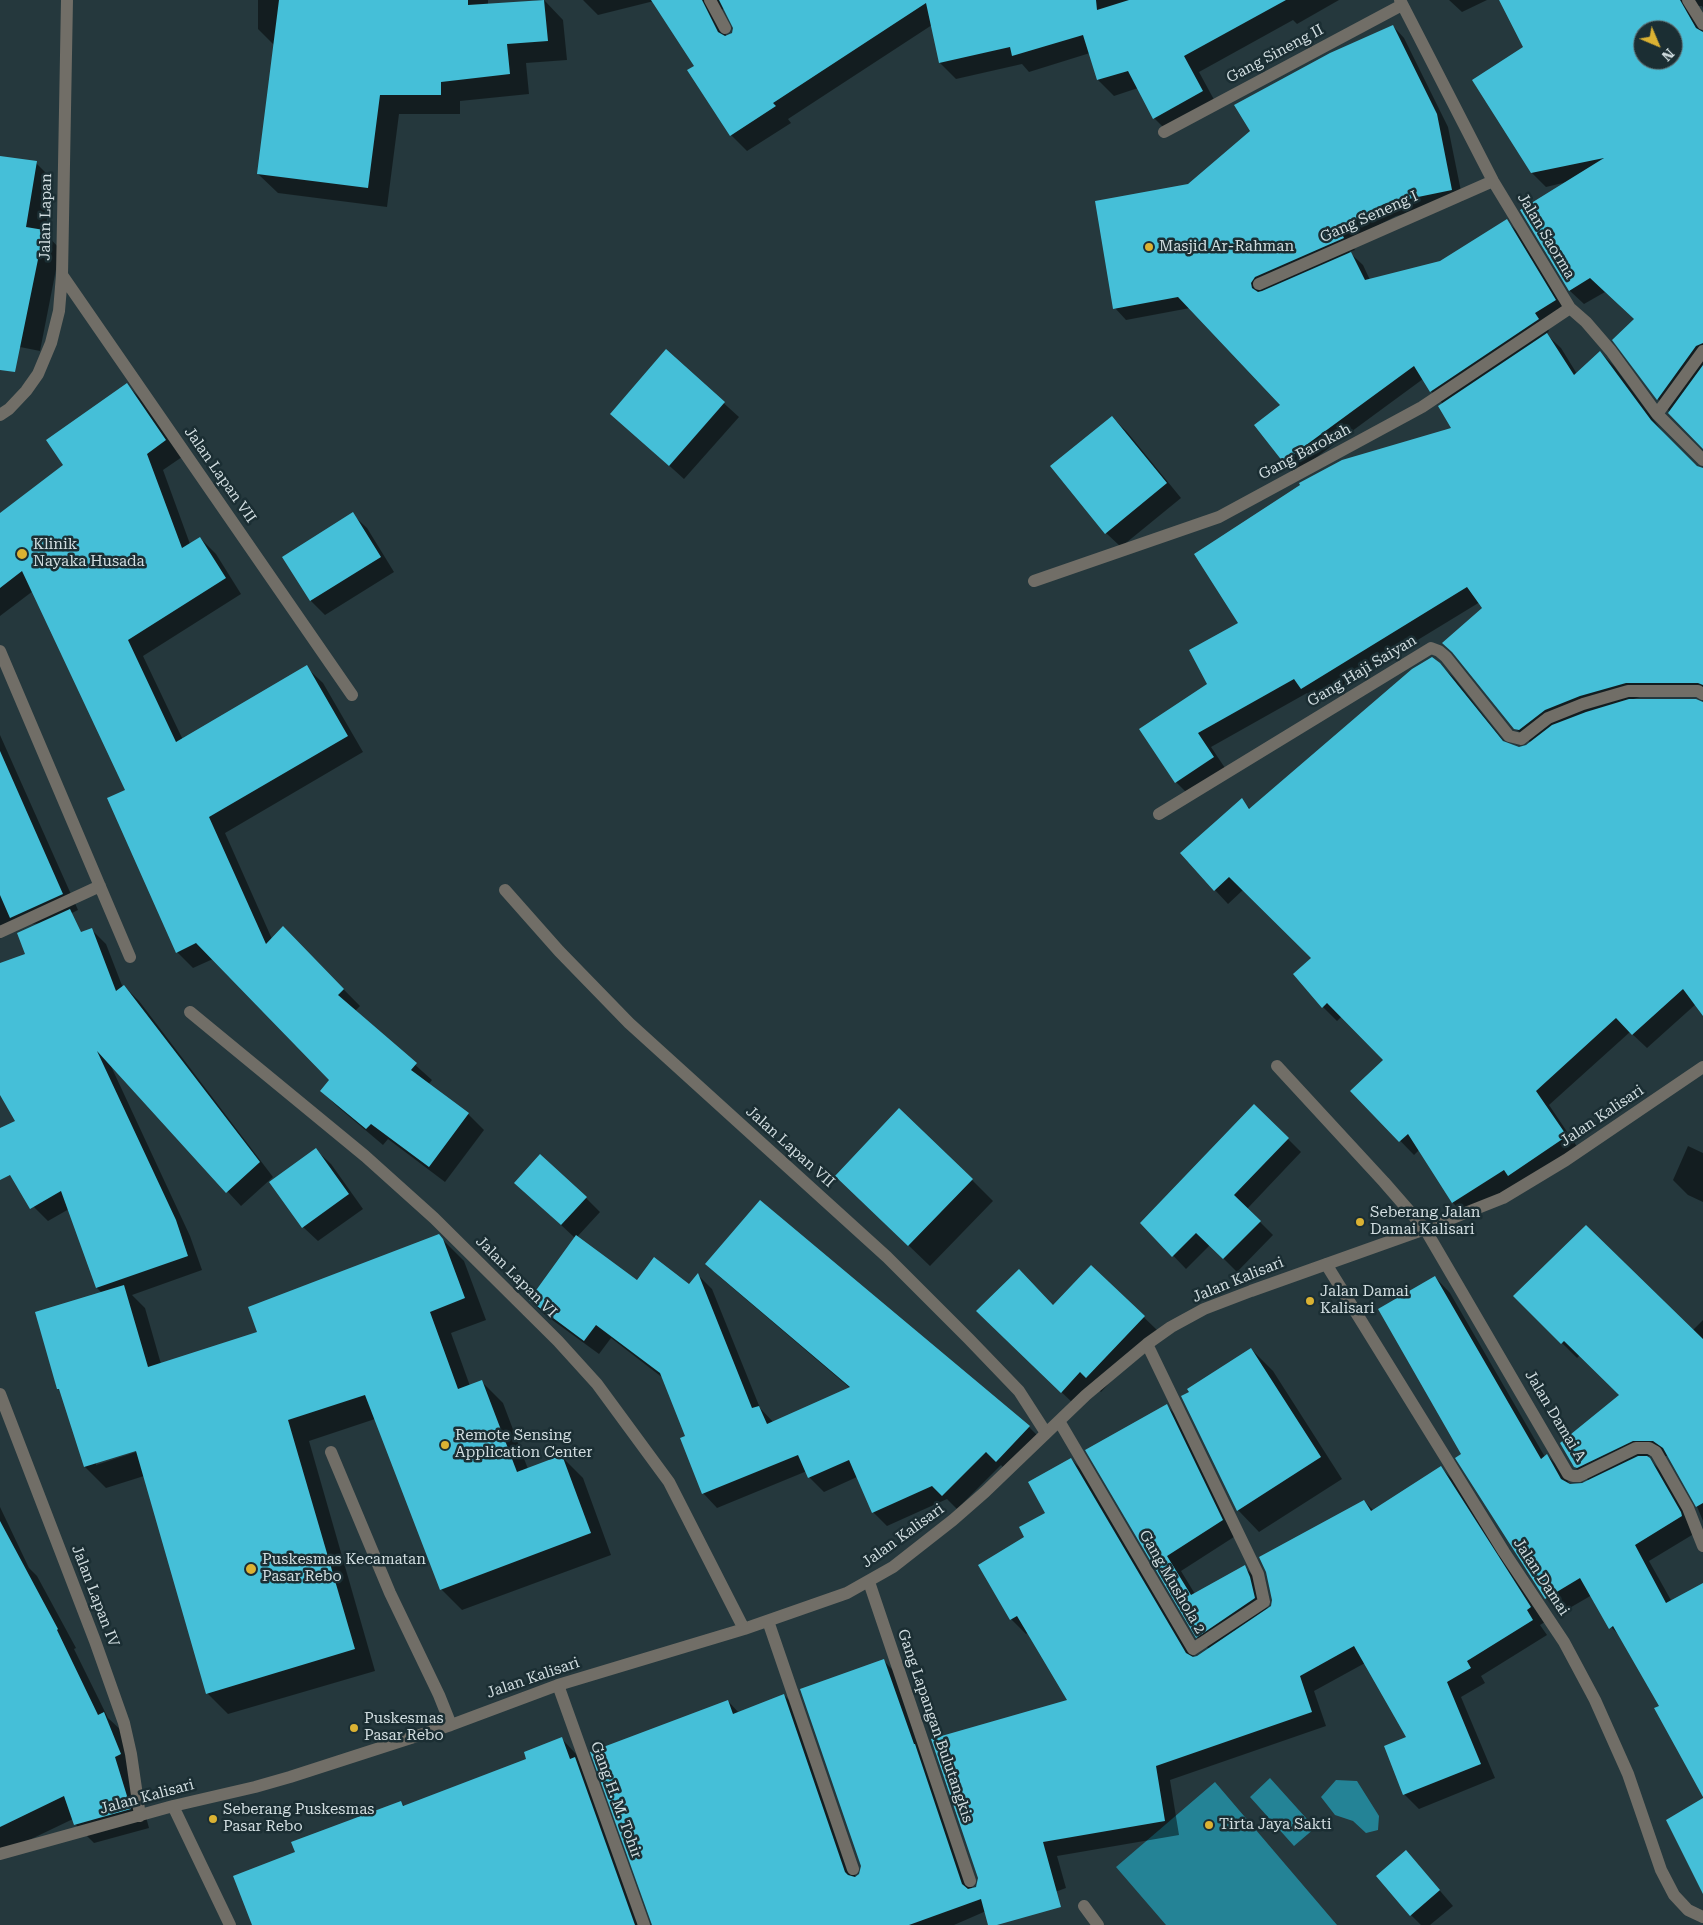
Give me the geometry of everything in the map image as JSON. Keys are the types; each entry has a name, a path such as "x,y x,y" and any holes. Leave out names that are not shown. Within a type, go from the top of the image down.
{"street":[{"name":"Jalan Lapan","path":"0,414 9,409 26,391 38,374 45,360 59,311 62,274 67,0"},
{"path":"710,0 725,28"},
{"path":"1688,0 1703,24"},
{"name":"Gang Sineng II","path":"1164,132 1401,2"},
{"name":"Jalan Saorma","path":"1401,2 1493,180 1570,308 1586,322 1611,351 1657,414 1703,460"},
{"name":"Gang Seneng I","path":"1259,284 1493,180"},
{"name":"Jalan Lapan VII","path":"62,274 352,695"},
{"name":"Gang Barokah","path":"1034,581 1219,517 1422,407 1570,308"},
{"path":"1657,414 1703,351"},
{"name":"Gang Haji Saiyan","path":"1159,814 1431,648 1446,656 1509,736 1521,739 1548,718 1583,704 1628,692 1688,691 1703,694"},
{"path":"0,651 130,957"},
{"path":"0,932 100,886"},
{"name":"Jalan Lapan VII","path":"505,890 559,951 629,1023 887,1257 969,1339 1018,1391 1046,1434"},
{"name":"Jalan Lapan VI","path":"190,1012 365,1156 434,1218 558,1341 597,1384 669,1482 744,1629"},
{"path":"1277,1066 1384,1182 1424,1230"},
{"name":"Jalan Kalisari","path":"0,1854 173,1806 255,1787 451,1725 558,1685 744,1629 847,1593 869,1582 914,1552 953,1520 1086,1395 1147,1344 1171,1328 1204,1309 1424,1230 1503,1198 1530,1182 1703,1066"},
{"name":"Jalan Damai A","path":"1424,1230 1568,1474 1579,1476 1636,1448 1649,1448 1656,1452 1688,1508 1703,1546"},
{"name":"Jalan Damai","path":"1326,1264 1504,1552 1564,1642 1595,1700 1628,1774 1661,1870 1679,1900 1688,1910 1703,1917"},
{"name":"Gang Mushola 2","path":"1059,1421 1193,1649 1264,1602 1258,1574 1147,1344"},
{"name":"Jalan Lapan IV","path":"0,1394 124,1723 131,1754 140,1816"},
{"path":"331,1452 390,1593 439,1695 451,1725"},
{"name":"Gang Lapangan Bulutangkis","path":"869,1582 970,1881"},
{"path":"768,1621 853,1869"},
{"name":"Gang H. M. Tohir","path":"558,1685 644,1925"},
{"path":"173,1806 230,1925"},
{"path":"1084,1906 1098,1925"}],"water":[{"path":"1270,1778 1315,1828 1294,1846 1250,1797"},
{"path":"1336,1780 1357,1781 1379,1816 1378,1830 1366,1833 1353,1821 1335,1815 1321,1797"},
{"name":"Tirta Jaya Sakti","path":"1215,1782 1337,1925 1166,1925 1116,1867"}],"building":[{"path":"279,0 468,0 468,5 544,0 548,41 507,44 510,74 441,82 441,95 380,95 368,188 257,174"},
{"path":"651,0 702,0 718,32 725,36 732,33 733,28 719,0 1096,0 1097,10 1129,0 1286,0 1184,56 1203,91 1153,119 1128,71 1097,80 1083,35 1012,56 1010,47 939,63 926,3 773,103 776,106 730,136 687,70 694,66"},
{"path":"1499,0 1680,0 1696,28 1703,32 1703,343 1696,346 1657,400 1612,340 1634,319 1590,278 1569,291 1520,210 1604,158 1531,173 1472,80 1523,47"},
{"path":"1393,25 1437,114 1452,190 1384,204 1339,228 1344,238 1255,277 1251,283 1252,288 1258,292 1262,291 1351,252 1365,280 1440,261 1507,219 1556,300 1535,313 1539,319 1430,392 1414,366 1283,462 1254,425 1280,405 1178,297 1113,309 1095,201 1188,184 1250,131 1234,105 1330,53"},
{"path":"0,156 37,161 26,227 44,230 15,372 0,370"},
{"path":"1547,333 1574,375 1600,351 1651,420 1697,466 1703,468 1703,685 1698,683 1626,683 1580,696 1545,710 1519,730 1514,729 1452,652 1442,643 1482,608 1467,587 1301,689 1294,679 1198,733 1214,757 1175,783 1139,729 1207,684 1189,650 1238,623 1194,554 1300,485 1299,483 1342,460 1451,428 1438,406"},
{"path":"666,349 725,402 669,466 610,414"},
{"path":"1703,365 1703,449 1668,413"},
{"path":"127,383 166,440 147,454 182,548 200,537 226,578 128,640 176,742 307,665 348,736 209,817 266,944 283,926 344,989 338,995 417,1063 411,1070 469,1113 429,1167 371,1124 366,1129 320,1091 329,1080 196,943 176,953 107,798 125,790 22,571 0,588 0,513 63,465 46,440"},
{"path":"1112,416 1167,483 1105,534 1050,466"},
{"path":"353,512 381,557 310,601 282,557"},
{"path":"1432,657 1440,663 1503,741 1519,747 1526,745 1552,725 1629,699 1696,699 1703,702 1703,1016 1683,989 1632,1035 1616,1018 1536,1091 1567,1136 1508,1176 1504,1170 1452,1203 1408,1134 1399,1142 1350,1091 1383,1060 1327,1003 1322,1008 1293,974 1311,958 1229,877 1214,891 1180,853 1242,798 1249,809 1412,669"},
{"path":"0,751 63,894 10,918 0,895"},
{"path":"70,909 81,932 92,928 116,991 124,985 260,1162 226,1193 97,1051 176,1220 188,1256 96,1288 61,1191 30,1209 10,1175 0,1180 0,1128 15,1121 0,1095 0,963 25,954 17,933"},
{"path":"1254,1104 1289,1138 1234,1195 1261,1221 1223,1259 1196,1233 1172,1257 1140,1223"},
{"path":"899,1108 973,1179 908,1246 835,1176"},
{"path":"316,1148 349,1194 302,1228 269,1182"},
{"path":"540,1154 587,1197 561,1225 514,1183"},
{"path":"760,1200 1030,1426 996,1462 986,1452 942,1496 932,1486 872,1513 849,1460 808,1478 798,1455 702,1494 680,1438 685,1436 660,1373 596,1325 584,1341 529,1300 576,1235 637,1280 654,1257 689,1284 698,1273 752,1408 759,1406 767,1424 850,1387 705,1264"},
{"path":"1586,1225 1703,1339 1703,1503 1696,1507 1663,1448 1653,1441 1633,1441 1577,1468 1574,1467 1560,1443 1619,1395 1564,1341 1561,1344 1513,1296"},
{"path":"439,1234 443,1239 465,1298 430,1312 458,1389 482,1380 517,1472 562,1455 591,1533 440,1590 365,1395 288,1420 355,1649 206,1694 136,1451 84,1467 59,1389 57,1389 35,1312 124,1285 148,1367 257,1332 248,1307"},
{"path":"1091,1265 1145,1316 1086,1378 1080,1372 1061,1393 976,1311 1019,1269 1053,1305"},
{"path":"1435,1276 1541,1459 1547,1454 1561,1479 1570,1484 1582,1483 1638,1456 1647,1456 1650,1458 1681,1512 1682,1516 1635,1545 1666,1603 1703,1583 1703,1797 1654,1708 1659,1706 1613,1626 1609,1629 1580,1578 1545,1599 1455,1458 1461,1454 1378,1309"},
{"path":"1251,1348 1321,1457 1237,1511 1181,1396 1189,1392 1187,1389"},
{"path":"1167,1404 1223,1520 1167,1556 1191,1595 1245,1565 1255,1598 1196,1638 1085,1450"},
{"path":"1071,1458 1186,1653 1193,1657 1271,1606 1272,1600 1266,1572 1259,1557 1364,1500 1371,1511 1441,1466 1531,1607 1527,1610 1533,1620 1467,1661 1471,1668 1447,1682 1481,1764 1403,1795 1384,1746 1406,1737 1354,1646 1300,1676 1312,1712 1156,1766 1165,1821 1043,1842 1061,1907 997,1925 988,1925 981,1899 909,1925 652,1925 590,1752 728,1700 733,1714 784,1694 845,1872 855,1877 859,1874 861,1866 800,1689 884,1659 962,1884 968,1889 976,1887 978,1878 931,1739 1067,1700 1017,1616 1010,1620 978,1565 1024,1537 1019,1527 1045,1513 1028,1482"},
{"path":"0,1521 58,1629 98,1715 104,1712 121,1754 115,1757 131,1809 74,1825 64,1796 0,1827"},
{"path":"562,1737 570,1759 575,1757 635,1925 252,1925 233,1876 295,1852 291,1842 401,1801 403,1806 526,1759 524,1752"},
{"path":"1703,1798 1703,1894 1666,1820"},
{"path":"1406,1850 1440,1890 1410,1916 1376,1876"}],"place":[{"name":"Masjid Ar-Rahman","path":"1149,247"},
{"name":"Klinik Nayaka Husada","path":"22,554"},
{"name":"Seberang Jalan Damai Kalisari","path":"1360,1222"},
{"name":"Jalan Damai Kalisari","path":"1310,1301"},
{"name":"Remote Sensing Application Center","path":"445,1445"},
{"name":"Puskesmas Kecamatan Pasar Rebo","path":"251,1569"},
{"name":"Puskesmas Pasar Rebo","path":"354,1728"},
{"name":"Seberang Puskesmas Pasar Rebo","path":"213,1819"},
{"name":"Tirta Jaya Sakti","path":"1209,1825"}]}
